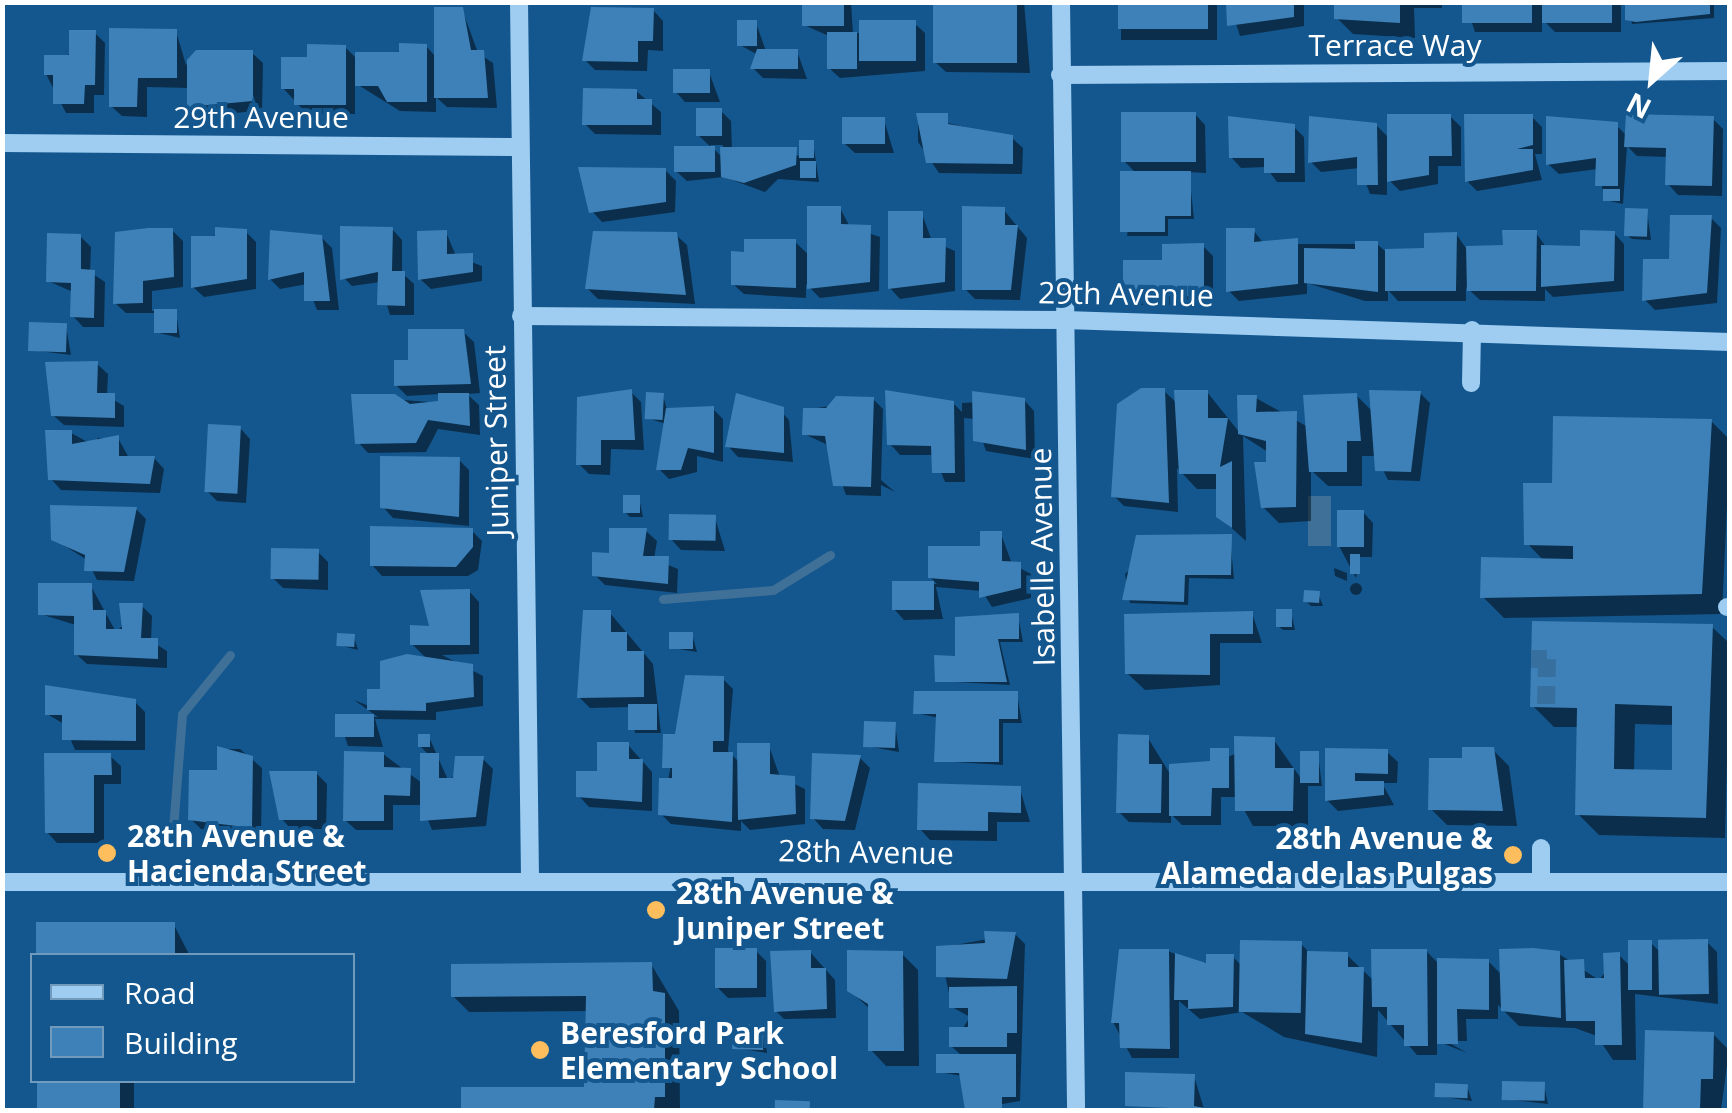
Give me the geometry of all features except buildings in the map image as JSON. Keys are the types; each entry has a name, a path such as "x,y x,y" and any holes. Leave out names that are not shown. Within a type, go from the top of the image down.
{"street":[{"name":"Juniper Street","path":"519,2 530,880"},
{"name":"Isabelle Avenue","path":"1062,2 1076,1110"},
{"name":"Terrace Way","path":"1060,75 1730,71"},
{"name":"29th Avenue","path":"2,142 519,147"},
{"name":"29th Avenue","path":"521,316 1066,320 1472,330 1730,342"},
{"path":"1471,384 1472,330"},
{"path":"1541,881 1542,848"},
{"name":"28th Avenue","path":"2,882 1730,882"}],"water":[{"path":"1308,496 1331,496 1331,546 1308,546"}],"waterway":[{"path":"663,599 773,590 830,555"},
{"path":"173,829 182,714 230,655"}],"tunnel":[{"path":"1531,659 1547,659 1546,707"}],"place":[{"name":"28th Avenue & Hacienda Street","path":"107,853"},
{"name":"28th Avenue & Alameda de las Pulgas","path":"1513,855"},
{"name":"28th Avenue & Juniper Street","path":"656,910"},
{"name":"Beresford Park Elementary School","path":"540,1050"}]}
